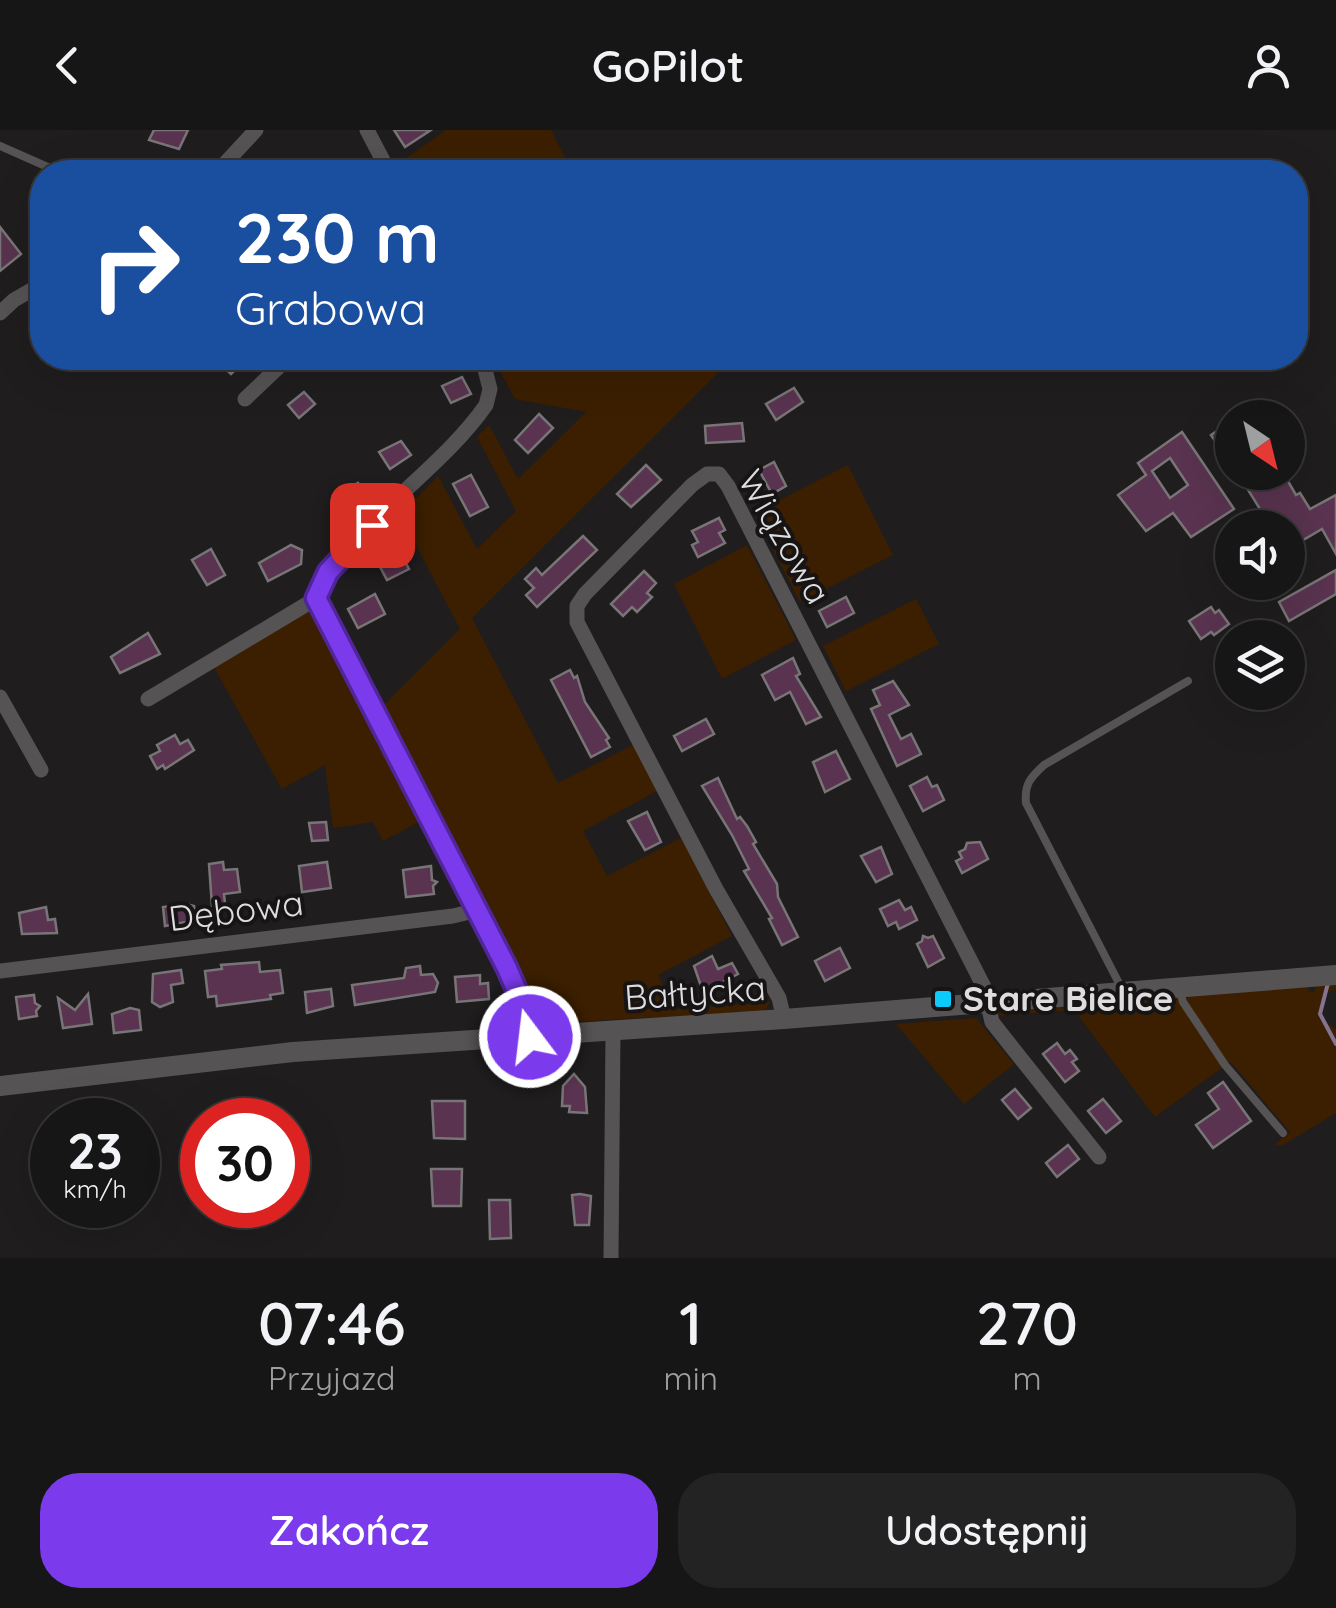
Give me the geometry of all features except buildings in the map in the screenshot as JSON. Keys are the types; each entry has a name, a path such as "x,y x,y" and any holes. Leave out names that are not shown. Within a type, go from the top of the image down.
{"street":[{"path":"228,160 256,130"},
{"path":"367,130 383,160"},
{"path":"0,313 30,291"},
{"path":"245,399 275,370"},
{"path":"148,698 316,598 328,572 350,546 416,482 486,405 490,389 485,370"},
{"name":"Wiązowa","path":"784,1019 779,998 716,889 577,622 576,606 585,594 707,474 719,474 728,486 984,986 988,1003"},
{"path":"316,598 521,998 530,1037"},
{"path":"0,698 41,770"},
{"name":"Dębowa","path":"0,971 478,910"},
{"name":"Bałtycka","path":"0,1086 292,1052 784,1019 1336,974"},
{"path":"988,1003 992,1022 1099,1157"},
{"path":"611,1258 613,1031"}],"lane":[{"path":"0,146 32,160"},
{"path":"1123,991 1026,802 1025,790 1030,777 1044,765 1188,681"},
{"path":"1179,987 1183,1002 1225,1065 1283,1133"}],"shaded area":[{"path":"446,130 551,130 567,160 404,160"},
{"path":"499,370 721,370 472,618 558,783 633,745 657,791 583,831 607,876 681,838 732,936 658,975 675,1009 770,1002 765,1011 536,1024 523,977 513,966 406,760 408,755 380,709 460,629 400,515 438,476 477,549 516,511 477,437 489,425 518,479 586,412 515,399"},
{"path":"848,465 893,555 800,602 754,513"},
{"path":"747,545 796,640 722,679 674,584"},
{"path":"916,599 939,644 846,691 823,646"},
{"path":"303,611 311,613 322,625 381,735 376,743 380,749 388,749 417,802 412,810 419,822 383,841 373,822 333,828 325,765 282,789 212,664"},
{"path":"1336,981 1336,990 1328,991 1322,1013 1325,1022 1336,1029 1336,1113 1283,1145 1274,1145 1290,1132 1231,1062 1227,1064 1187,1001 1188,995 1307,984 1309,992 1314,992 1317,983"},
{"path":"1177,997 1223,1067 1155,1117 1074,1010 996,1016 997,1009"},
{"path":"976,1018 1014,1064 964,1104 896,1024"}],"waterway":[{"path":"1328,983 1320,1014 1336,1044"}],"place":[{"name":"Stare Bielice","path":"943,999"}],"route":[{"path":"372,525 328,572 316,598 507,968 528,1017 530,1037"}]}
